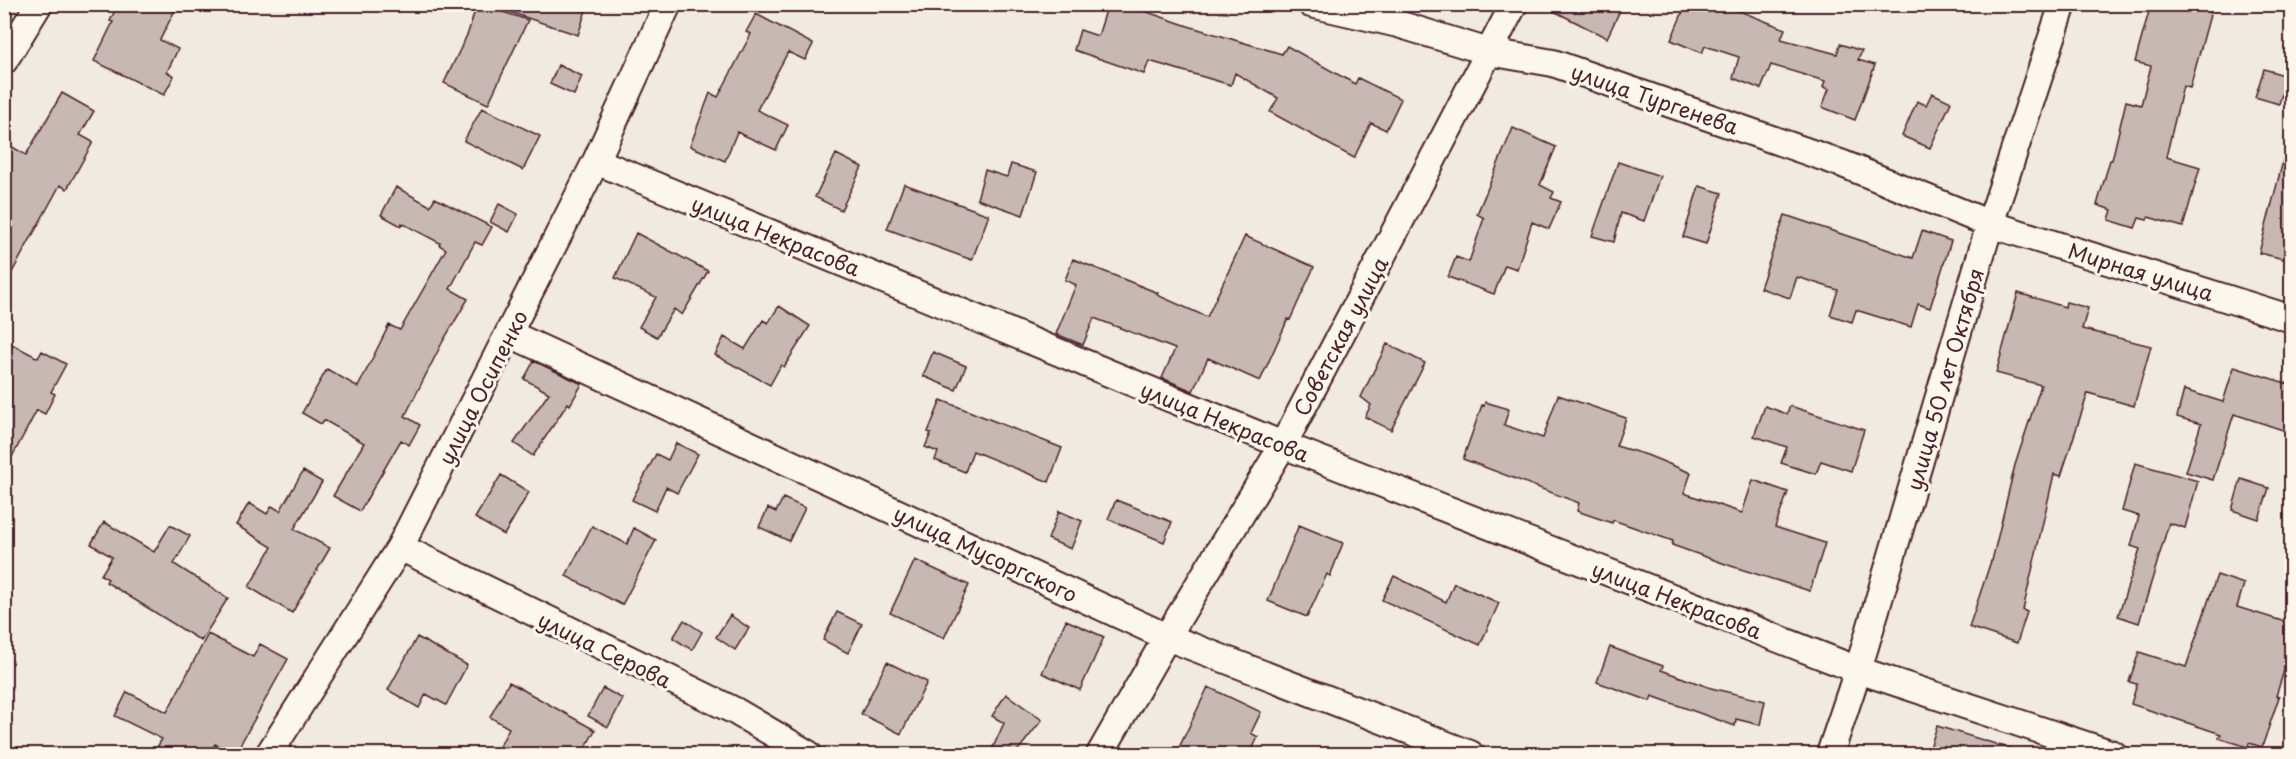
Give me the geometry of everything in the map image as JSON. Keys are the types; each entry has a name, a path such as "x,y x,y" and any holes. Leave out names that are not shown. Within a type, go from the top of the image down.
{"street":[{"path":"4,61 39,4"},
{"name":"улица Осипенко","path":"269,754 400,548 596,161 668,4"},
{"name":"улица Тургенева","path":"1311,4 1398,24 1489,52 1553,63 1843,164 1990,224"},
{"name":"Советская улица","path":"1100,754 1167,637 1283,445 1514,4"},
{"name":"улица 50 лет Октября","path":"1830,754 1858,670 1990,224 2063,4"},
{"name":"улица Некрасова","path":"596,161 1283,445 1858,670 2113,754"},
{"name":"Мирная улица","path":"1990,224 2292,319"},
{"name":"улица Мусоргского","path":"510,333 1167,637 1470,754"},
{"name":"улица Серова","path":"400,548 735,711 808,754"}],"building":[{"path":"118,4 178,4 160,40 178,49 167,72 174,76 164,95 94,61 113,22 110,21"},
{"path":"477,4 528,20 488,104 444,83 468,33"},
{"path":"499,4 588,4 578,35 498,8"},
{"path":"1108,4 1124,4 1282,54 1287,46 1355,84 1358,78 1401,99 1386,130 1371,123 1354,158 1270,112 1278,98 1235,73 1231,85 1149,61 1144,74 1074,50 1080,30 1098,36"},
{"path":"1540,4 1623,4 1607,38"},
{"path":"1686,4 1722,4 1785,29 1781,39 1837,54 1840,44 1862,51 1858,60 1875,65 1855,120 1822,107 1829,89 1823,87 1825,81 1771,65 1761,89 1733,78 1739,57 1705,46 1702,53 1671,40"},
{"path":"2151,4 2213,4 2190,88 2183,86 2166,157 2200,167 2183,227 2148,217 2147,220 2139,218 2135,228 2109,220 2112,210 2097,205 2110,160 2112,160 2126,101 2141,105 2151,66 2135,62"},
{"path":"756,14 813,44 805,60 788,52 757,110 788,125 776,150 737,132 725,161 690,146 710,93 718,97 751,34 746,32"},
{"path":"558,65 582,76 574,95 550,84"},
{"path":"2264,69 2287,76 2279,104 2255,97"},
{"path":"62,93 94,111 80,135 93,142 67,189 60,185 4,287 4,142 26,155"},
{"path":"1932,93 1951,102 1930,148 1902,136 1917,101 1926,105"},
{"path":"482,108 540,136 523,170 464,141"},
{"path":"1513,128 1556,147 1540,185 1554,192 1551,198 1561,202 1549,229 1532,222 1517,269 1505,265 1494,294 1448,277 1456,257 1469,262 1484,218 1477,214"},
{"path":"836,154 862,167 841,210 815,197"},
{"path":"2284,157 2292,158 2292,261 2259,253"},
{"path":"1618,162 1660,176 1644,221 1621,213 1614,242 1592,236"},
{"path":"1011,164 1037,172 1023,215 977,199 985,170 1007,177"},
{"path":"904,184 989,215 972,260 887,229"},
{"path":"1699,186 1722,193 1706,244 1683,237"},
{"path":"396,187 430,206 435,198 492,227 482,245 475,242 450,289 468,299 443,341 405,416 420,425 409,445 401,440 360,511 333,496 364,443 324,420 321,424 302,413 327,369 358,387 389,325 400,330 446,249 439,245 440,243 402,223 401,226 381,215"},
{"path":"499,204 518,214 509,232 490,222"},
{"path":"1785,215 1913,258 1922,231 1951,241 1930,308 1918,304 1911,327 1856,310 1852,322 1830,315 1838,290 1797,277 1790,298 1760,288"},
{"path":"636,233 708,271 682,315 674,309 657,337 639,327 656,297 615,278"},
{"path":"1245,236 1314,267 1260,381 1208,358 1193,391 1162,378 1175,349 1094,318 1083,345 1056,334 1076,285 1065,280 1073,259 1158,293 1157,295 1207,317"},
{"path":"2018,293 2065,307 2066,302 2088,308 2082,329 2151,346 2134,406 2088,393 2061,476 2054,474 2023,610 2027,612 2017,643 1969,627 1992,561 2015,465 2041,385 1996,373"},
{"path":"779,306 810,326 784,367 781,365 770,385 715,355 724,337 745,349 763,320 768,323"},
{"path":"4,340 38,358 42,351 66,364 51,392 55,394 45,414 37,410 4,472"},
{"path":"1387,344 1425,363 1391,430 1365,417 1371,405 1361,397"},
{"path":"933,352 966,366 956,390 923,376"},
{"path":"534,361 582,384 570,405 568,403 533,456 514,443 549,393 524,379"},
{"path":"2234,367 2292,385 2292,433 2234,414 2213,480 2186,472 2201,424 2177,417 2184,390 2223,402"},
{"path":"1558,395 1626,418 1616,446 1647,455 1691,473 1684,493 1742,513 1753,480 1788,492 1775,527 1825,543 1810,591 1672,545 1673,541 1613,520 1612,523 1577,511 1579,503 1463,459 1485,402 1509,409 1504,425 1543,438"},
{"path":"941,400 1062,448 1049,482 973,451 965,472 935,460 938,452 925,447 931,433 928,432"},
{"path":"1765,406 1787,414 1790,406 1864,430 1851,471 1821,461 1816,474 1781,463 1787,447 1754,436"},
{"path":"676,443 698,454 677,493 666,487 655,511 632,500 656,454 668,460"},
{"path":"2135,463 2198,481 2185,528 2169,523 2139,623 2118,616 2140,549 2131,546 2139,516 2122,511"},
{"path":"303,471 322,482 294,529 330,548 292,613 249,587 272,547 236,525 249,503 267,514 272,506 280,511"},
{"path":"501,475 529,492 504,535 475,518"},
{"path":"2241,479 2269,488 2259,519 2232,510"},
{"path":"783,498 805,508 789,541 759,527 768,508 776,512"},
{"path":"1116,500 1172,522 1164,542 1108,519"},
{"path":"1059,511 1082,521 1071,549 1048,539"},
{"path":"104,522 154,552 170,525 190,536 174,564 228,598 201,641 106,582 108,579 101,575 112,557 91,544"},
{"path":"1299,525 1343,543 1330,576 1327,574 1307,617 1268,601"},
{"path":"592,526 627,544 634,528 656,540 622,605 566,576"},
{"path":"915,560 969,585 944,638 890,613"},
{"path":"2217,575 2244,584 2237,607 2292,624 2292,645 2276,696 2279,697 2262,747 2249,743 2248,747 2219,738 2221,734 2131,704 2137,684 2129,682 2139,652 2186,667"},
{"path":"1394,576 1446,602 1454,583 1499,603 1480,645 1382,600"},
{"path":"837,612 862,624 848,653 823,640"},
{"path":"730,615 749,628 735,650 716,637"},
{"path":"684,620 702,632 692,650 673,638"},
{"path":"1066,620 1104,637 1080,690 1042,673"},
{"path":"208,634 253,657 260,644 288,659 235,754 215,744 209,754 153,754 162,739 115,716 127,692 167,712"},
{"path":"417,637 467,665 446,705 426,694 419,708 388,690"},
{"path":"1610,647 1663,666 1661,670 1711,688 1765,701 1760,725 1736,719 1735,726 1652,696 1650,701 1597,682"},
{"path":"887,662 927,682 901,734 861,714"},
{"path":"509,682 595,730 582,754 496,754 509,728 490,717"},
{"path":"1208,687 1261,712 1251,733 1258,737 1250,754 1176,754"},
{"path":"603,688 623,699 608,727 588,716"},
{"path":"1006,694 1042,720 1015,754 990,754 1004,723 992,716"},
{"path":"1937,726 2012,749 2012,754 1928,754"}]}
